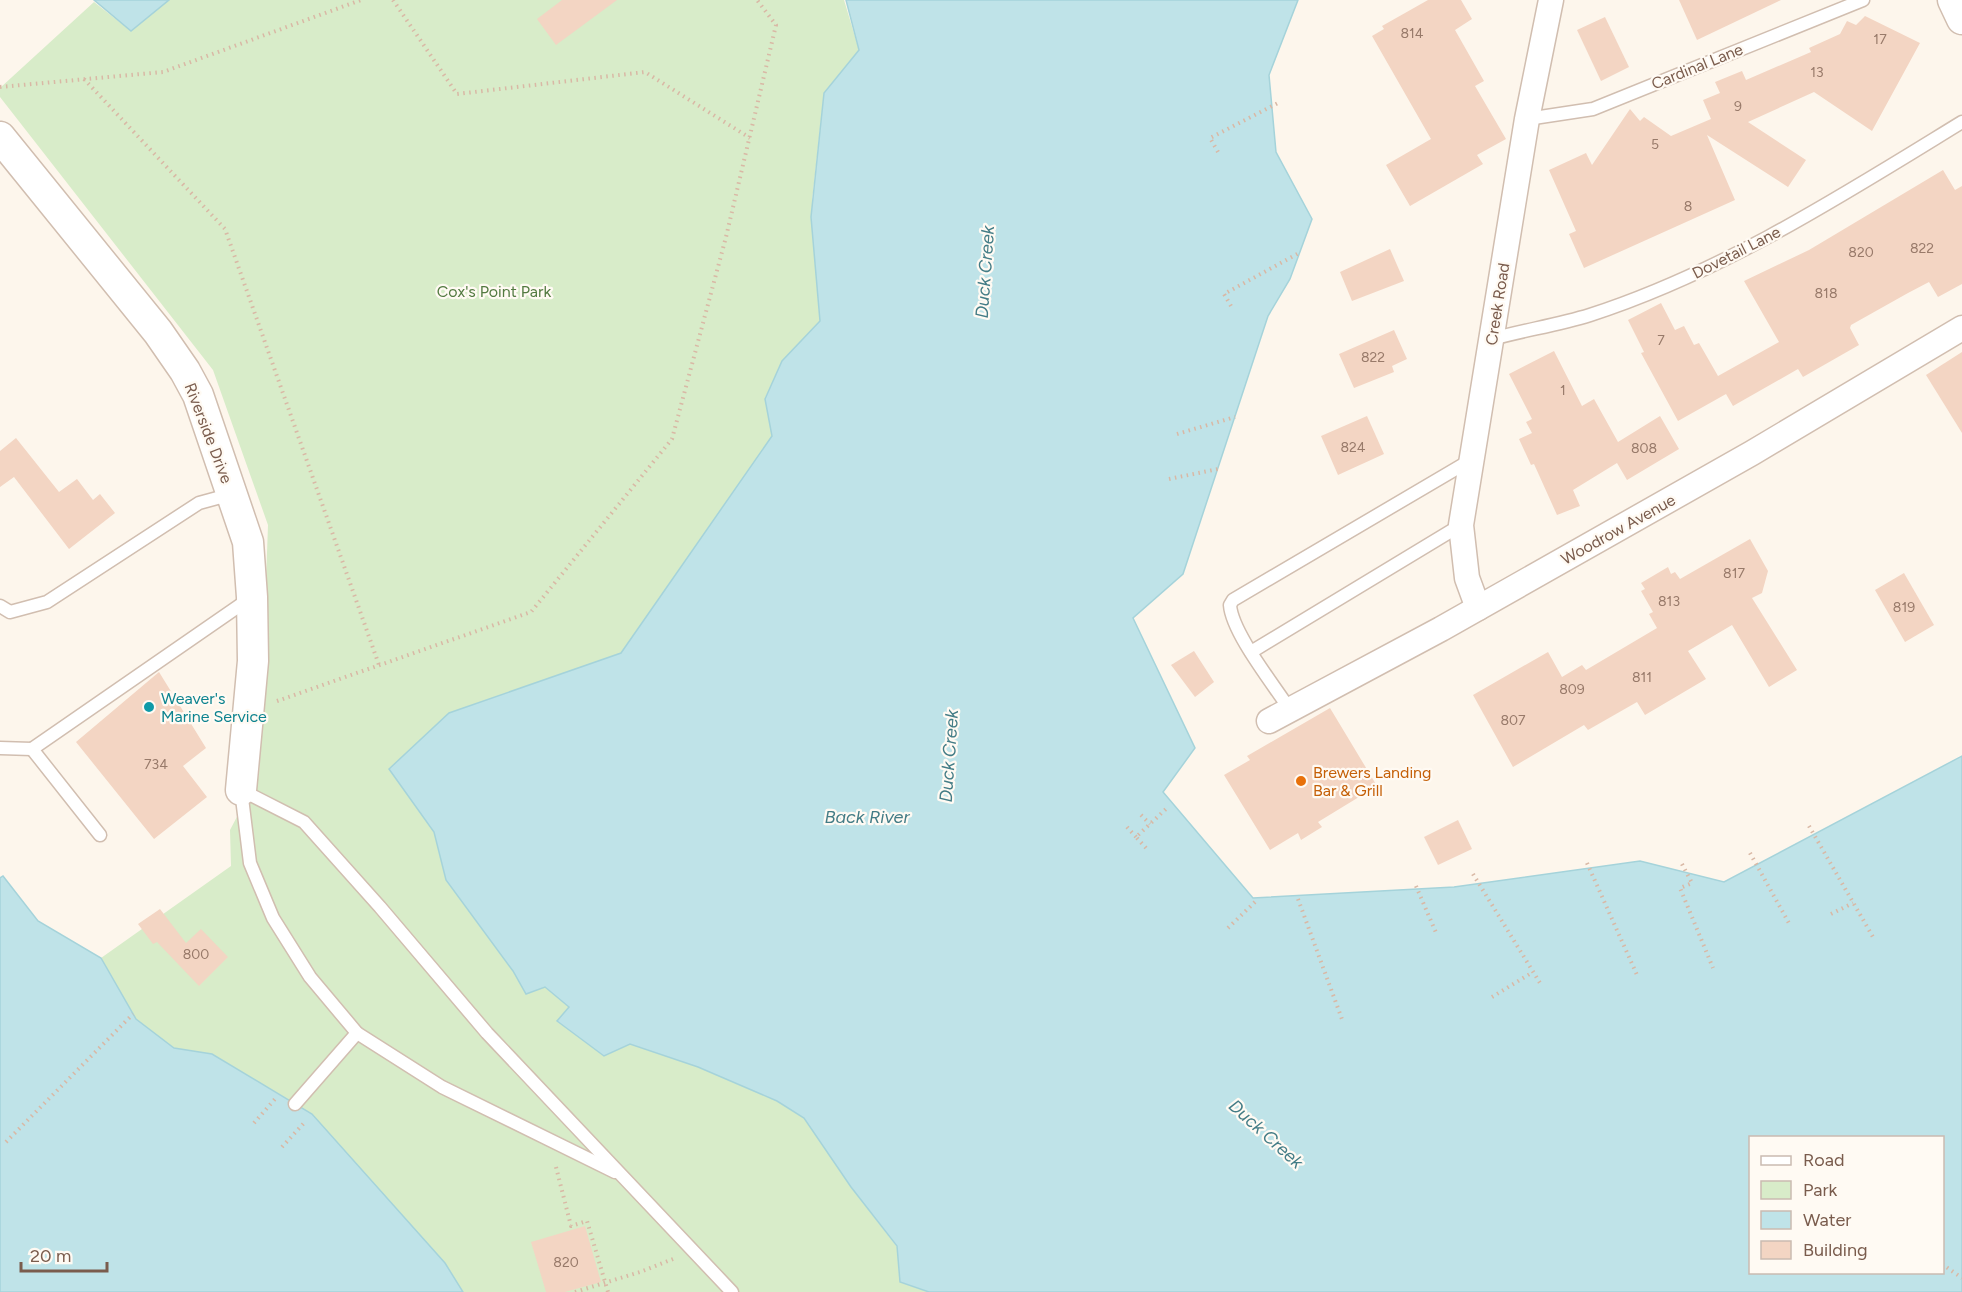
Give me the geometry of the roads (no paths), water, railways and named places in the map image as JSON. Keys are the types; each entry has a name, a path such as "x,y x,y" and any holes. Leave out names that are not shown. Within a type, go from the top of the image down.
{"street":[{"name":"Creek Road","path":"1478,608 1467,578 1461,525 1527,119 1551,0"},
{"path":"1953,0 1962,20"},
{"name":"Riverside Drive","path":"0,137 158,332 185,371 198,395 248,542 252,597 252,661 242,790"},
{"name":"Woodrow Avenue","path":"1269,722 1478,608 1752,453 1962,328"}],"lane":[{"name":"Cardinal Lane","path":"1527,119 1593,109 1863,0"},
{"name":"Dovetail Lane","path":"1492,339 1589,315 1696,273 1849,191 1962,122"},
{"path":"1290,710 1251,652 1230,613 1233,600 1472,459"},
{"path":"0,606 10,612 46,602 199,503 232,494"},
{"path":"1251,652 1461,525"},
{"path":"0,748 32,749 252,597"},
{"path":"32,749 100,835"},
{"path":"242,790 250,863 273,918 310,976 357,1033 442,1086 621,1175"},
{"path":"242,790 304,822 487,1033 732,1292"},
{"path":"295,1104 357,1033"}],"water":[{"path":"94,0 169,0 131,31"},
{"name":"Back River","path":"846,0 1298,0 1269,75 1276,152 1312,219 1290,279 1268,316 1183,574 1133,618 1195,748 1163,792 1253,898 1454,887 1640,861 1724,882 1962,756 1962,1292 929,1292 900,1282 897,1246 851,1187 804,1118 777,1101 698,1067 630,1044 604,1056 557,1021 569,1007 545,987 526,994 513,971 446,880 434,832 389,769 449,713 621,653 772,436 765,399 782,361 820,321 811,217 824,93 859,50"},
{"path":"3,876 38,921 101,958 136,1019 174,1048 212,1054 312,1114 445,1263 463,1292 0,1292 0,878"}],"place":[{"name":"Weaver's Marine Service","path":"149,707"},
{"name":"Brewers Landing Bar & Grill","path":"1301,781"}],"water label":[{"name":"Duck Creek","path":"985,272"},
{"name":"Duck Creek","path":"949,756"},
{"name":"Duck Creek","path":"1266,1134"}],"park label":[{"name":"Cox's Point Park","path":"494,291"}]}
